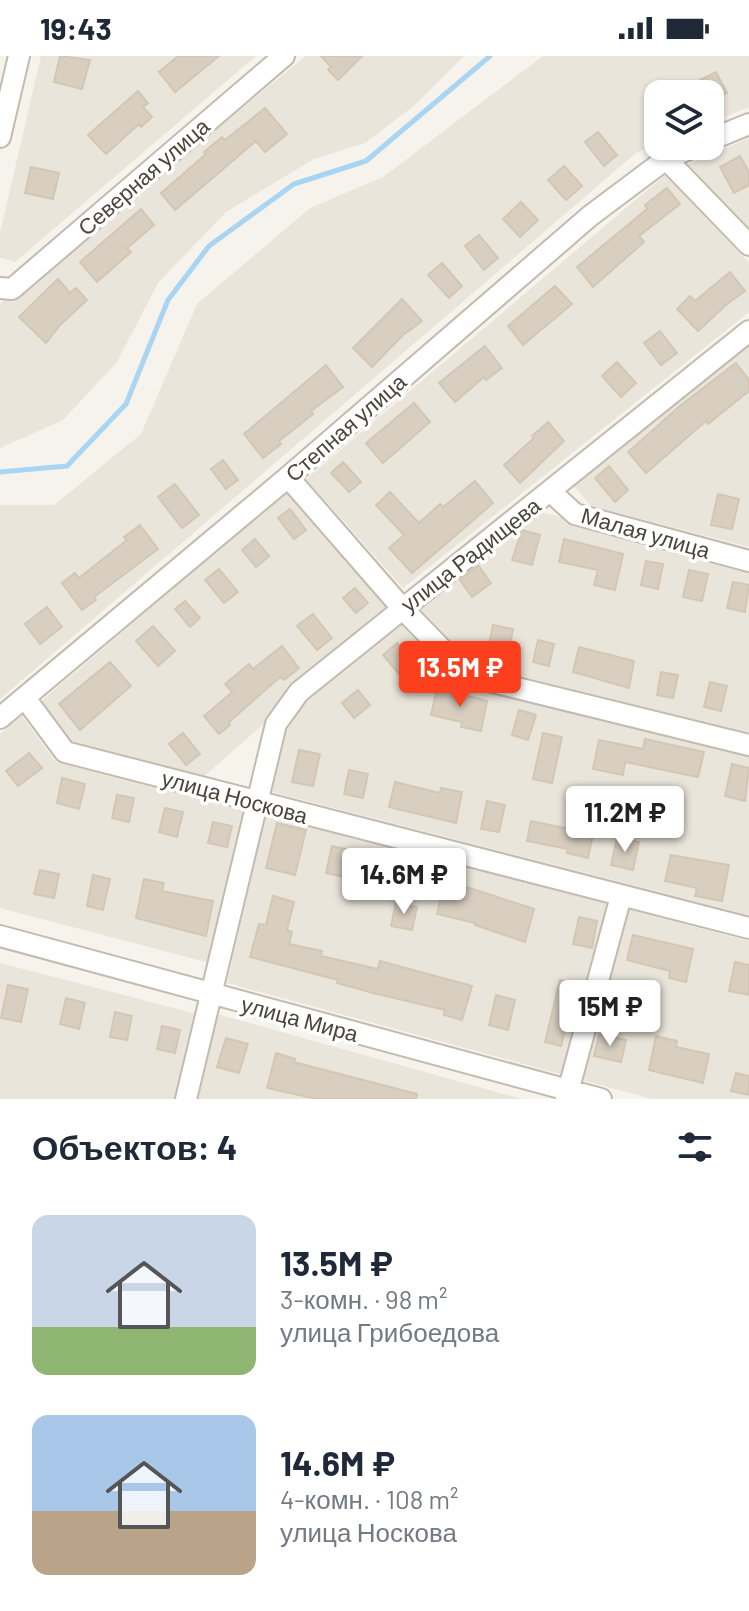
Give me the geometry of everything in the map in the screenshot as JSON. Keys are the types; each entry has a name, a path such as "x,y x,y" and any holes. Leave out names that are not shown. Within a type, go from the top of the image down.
{"street":[{"path":"0,137 19,56"},
{"name":"Северная улица","path":"0,288 12,289 284,56"},
{"path":"724,134 749,124"},
{"name":"Степная улица","path":"0,718 288,477 590,216 665,160"},
{"path":"667,160 749,245"},
{"name":"улица Радищева","path":"186,1099 276,724 299,692 749,331"},
{"path":"288,477 402,608 468,676 749,745"},
{"name":"Малая улица","path":"550,491 575,514 749,561"},
{"name":"улица Носкова","path":"25,698 65,752 749,928"},
{"path":"568,1095 621,896"},
{"name":"улица Мира","path":"0,936 568,1095 601,1099"}],"shaded area":[{"path":"41,56 256,56 15,262 0,258 0,233"},
{"path":"306,56 464,56 416,104 365,143 314,159 226,212 158,283 117,362 63,420 0,448 0,304"},
{"path":"543,56 749,56 749,107 724,117 724,80 644,80 644,150 636,153 0,699 0,505 54,505 141,434 197,304 310,208 383,177"},
{"path":"749,138 749,230 687,165 698,160 724,160 724,149"},
{"path":"665,175 749,263 749,312 403,588 306,479"},
{"path":"749,343 749,547 591,506 573,485"},
{"path":"288,491 388,605 293,685 265,723 202,778 71,744 40,702"},
{"path":"538,511 749,569 749,733 472,665 416,608"},
{"path":"403,621 465,684 749,754 749,915 272,792 286,732 305,701"},
{"path":"22,716 56,762 247,811 210,963 0,908 0,734"},
{"path":"265,815 749,941 749,1099 652,1099 227,983"},
{"path":"0,963 197,1014 174,1099 0,1099"},
{"path":"217,1014 522,1099 194,1099"}],"building":[{"path":"60,56 90,60 82,89 54,82"},
{"path":"178,56 219,56 175,92 159,72"},
{"path":"321,56 362,56 338,80"},
{"path":"716,72 720,80 700,80"},
{"path":"138,91 148,103 143,107 152,117 141,127 139,124 106,154 88,135"},
{"path":"265,108 287,134 265,152 256,141 175,210 161,193 222,137 225,140"},
{"path":"598,132 617,155 604,166 585,142"},
{"path":"740,156 749,172 749,185 734,193 720,167"},
{"path":"564,166 582,186 566,200 548,180"},
{"path":"31,167 59,173 53,199 25,193"},
{"path":"667,188 680,204 639,236 644,242 593,287 577,267 647,209 645,205"},
{"path":"521,202 538,220 520,237 503,219"},
{"path":"141,209 154,225 127,248 131,252 97,282 80,262"},
{"path":"479,235 498,258 484,270 465,246"},
{"path":"442,263 462,286 449,298 428,275"},
{"path":"730,272 745,291 698,331 677,309 690,296 695,301"},
{"path":"58,279 70,293 76,288 87,300 46,343 19,317"},
{"path":"555,286 572,304 523,345 508,326"},
{"path":"402,299 422,321 403,335 372,367 353,348"},
{"path":"660,331 677,353 661,365 644,343"},
{"path":"485,346 502,368 486,380 484,377 455,402 439,383"},
{"path":"617,362 636,383 621,397 602,376"},
{"path":"736,363 749,380 749,391 708,424 706,421 646,473 628,452 681,405"},
{"path":"326,365 343,387 311,411 313,414 263,458 244,434"},
{"path":"414,403 430,422 383,463 366,443"},
{"path":"548,422 564,441 520,483 504,465"},
{"path":"223,460 238,480 226,489 211,469"},
{"path":"343,462 361,482 349,492 331,473"},
{"path":"609,466 628,490 615,502 595,478"},
{"path":"475,481 493,503 412,573 389,548 404,535 376,505 390,492 419,523 440,504 443,507"},
{"path":"175,484 199,515 182,528 158,497"},
{"path":"718,494 739,499 732,529 711,525"},
{"path":"290,509 306,530 294,539 278,518"},
{"path":"140,525 158,549 94,597 96,600 82,610 62,583 75,573 79,578 127,540 124,537"},
{"path":"522,530 540,535 532,565 512,560"},
{"path":"255,539 269,556 256,567 242,550"},
{"path":"564,539 623,554 615,590 594,585 598,570 559,562"},
{"path":"646,561 663,564 658,589 641,585"},
{"path":"478,565 491,583 472,597 460,580"},
{"path":"219,569 238,592 224,603 205,580"},
{"path":"689,570 708,574 702,601 683,597"},
{"path":"733,582 749,585 745,612 727,608"},
{"path":"355,588 368,603 356,613 343,598"},
{"path":"185,601 200,618 190,627 175,609"},
{"path":"47,607 62,627 40,644 25,624"},
{"path":"313,614 332,638 317,650 297,626"},
{"path":"493,625 513,629 508,653 488,649"},
{"path":"153,626 175,651 158,666 136,641"},
{"path":"538,640 554,644 549,666 533,662"},
{"path":"397,643 414,663 400,675 383,655"},
{"path":"282,646 299,668 284,680 280,677 219,734 204,716 232,692 225,684 249,664 253,669"},
{"path":"579,647 634,661 629,688 573,672"},
{"path":"110,662 131,686 80,730 59,704"},
{"path":"661,672 678,675 673,698 657,695"},
{"path":"710,682 727,686 721,711 704,707"},
{"path":"437,688 487,701 481,731 461,727 462,722 431,715"},
{"path":"358,690 370,705 354,718 342,703"},
{"path":"519,710 536,715 528,740 512,735"},
{"path":"183,733 200,754 186,765 169,744"},
{"path":"543,733 562,737 552,783 533,779"},
{"path":"645,739 704,752 698,777 625,762 623,775 593,769 599,740 643,749"},
{"path":"299,750 320,754 313,786 292,782"},
{"path":"29,753 42,768 18,786 6,771"},
{"path":"732,764 749,768 745,801 725,796"},
{"path":"349,770 368,774 363,798 344,794"},
{"path":"62,778 85,784 79,809 57,803"},
{"path":"395,782 440,793 441,788 462,792 456,823 389,807"},
{"path":"117,795 134,798 129,822 112,818"},
{"path":"487,801 505,805 499,832 481,829"},
{"path":"165,808 183,812 177,837 159,832"},
{"path":"531,821 593,834 588,858 567,853 568,849 527,841"},
{"path":"213,822 232,826 227,847 208,843"},
{"path":"277,823 306,830 295,875 266,868"},
{"path":"617,838 639,842 633,870 611,865"},
{"path":"332,846 373,855 374,850 394,855 385,895 365,891 367,882 326,873"},
{"path":"671,855 729,865 722,901 695,896 697,888 665,881"},
{"path":"40,870 59,874 54,898 34,894"},
{"path":"93,875 110,879 103,910 87,906"},
{"path":"144,879 164,883 162,891 213,901 206,936 136,918"},
{"path":"445,880 534,909 525,942 475,923 437,914"},
{"path":"273,896 294,902 287,930 292,932 289,944 322,951 321,956 378,969 380,961 472,986 462,1020 444,1015 445,1010 373,993 337,983 338,980 250,957 259,924 266,925"},
{"path":"396,902 417,907 412,930 391,926"},
{"path":"579,917 597,921 592,948 573,944"},
{"path":"633,935 693,949 686,982 669,978 670,971 627,960"},
{"path":"735,962 749,965 749,995 729,991"},
{"path":"560,980 583,986 577,1008 571,1006 561,1046 545,1042"},
{"path":"8,985 28,989 21,1022 1,1018"},
{"path":"496,995 515,1000 508,1030 489,1025"},
{"path":"66,998 85,1003 79,1029 60,1024"},
{"path":"625,999 655,1006 650,1030 619,1023"},
{"path":"115,1012 132,1016 127,1040 110,1037"},
{"path":"162,1026 180,1030 175,1053 157,1049"},
{"path":"599,1034 626,1040 621,1062 594,1056"},
{"path":"656,1036 677,1041 676,1047 709,1054 703,1083 649,1070"},
{"path":"226,1038 248,1044 239,1073 217,1067"},
{"path":"276,1053 295,1059 294,1062 417,1094 416,1099 317,1099 267,1088"},
{"path":"736,1073 749,1076 749,1095 731,1091"}],"waterway":[{"path":"0,472 67,466 126,404 168,300 209,246 294,184 366,161 490,56"}]}
